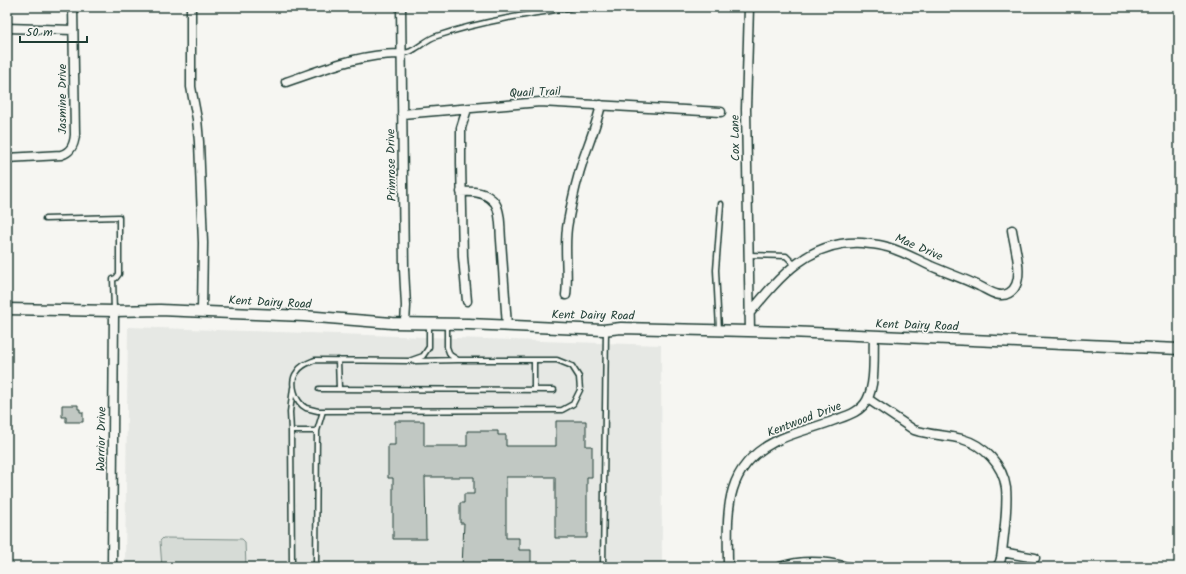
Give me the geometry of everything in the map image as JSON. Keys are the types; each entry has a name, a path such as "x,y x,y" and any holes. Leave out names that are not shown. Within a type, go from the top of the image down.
{"street":[{"name":"Jasmine Drive","path":"7,158 61,155 68,152 73,146 75,135 73,7"},
{"path":"191,7 191,87 197,119 199,142 203,243 202,312"},
{"name":"Primrose Drive","path":"400,7 406,306 405,323"},
{"name":"Cox Lane","path":"749,7 746,109 750,331"},
{"path":"7,28 73,30"},
{"path":"286,82 349,62 388,53 401,54"},
{"name":"Quail Trail","path":"402,114 540,102 722,112"},
{"path":"566,295 568,281 566,243 567,224 579,175 597,122 601,105"},
{"path":"467,109 461,128 463,257 467,301"},
{"path":"462,192 472,191 482,194 491,199 496,207 500,226 507,326"},
{"name":"Mae Drive","path":"749,314 783,275 817,251 839,244 870,244 886,246 910,255 998,295 1003,295 1012,292 1018,276 1017,259 1012,230"},
{"name":"Kent Dairy Road","path":"7,309 114,311 147,310 304,316 405,323 447,323 606,329 621,328 750,331 1179,349"},
{"name":"Warrior Drive","path":"112,567 114,311"},
{"path":"874,337 871,388 868,400 914,430 922,433 961,439 981,447 990,455 1002,474 1006,488 1002,552 1001,561 996,567"},
{"name":"Kentwood Drive","path":"728,567 729,501 735,483 746,464 762,449 775,442 851,414 868,400"},
{"path":"1002,552 1035,558"},
{"path":"780,567 791,563 808,561 848,567"}],"lane":[{"path":"401,54 412,51 427,40 437,36 517,16 576,7"},
{"path":"719,330 716,270 721,204"},
{"path":"45,219 119,218 119,274 113,279 114,311"},
{"path":"748,255 786,256 796,265"},
{"path":"409,361 423,356 429,348 429,323"},
{"path":"447,323 446,347 450,355 458,360"},
{"path":"603,567 606,329"},
{"path":"292,567 290,412 293,386 295,373 304,364 315,360 557,360 572,366 579,377 580,390 573,404 562,410 323,411 305,407 297,398 293,386"},
{"path":"338,360 339,389"},
{"path":"534,360 534,390"},
{"path":"319,389 554,390"},
{"path":"316,567 317,431 323,411"},
{"path":"291,431 317,431"}],"shaded area":[{"path":"128,327 661,345 662,567 125,567"},
{"path":"163,538 242,539 245,542 246,567 162,567 160,541"}],"building":[{"path":"62,405 78,405 80,412 83,412 83,422 66,422 66,417 62,417"},
{"path":"395,421 424,421 424,446 467,446 467,431 498,431 498,435 506,435 506,446 556,446 556,421 586,421 586,446 592,446 592,477 587,477 587,538 555,538 555,477 506,477 506,538 519,538 519,550 531,550 531,567 462,567 464,523 460,523 460,503 464,503 464,494 474,494 474,477 425,477 426,539 393,539 393,478 388,478 388,445 395,445"}]}
